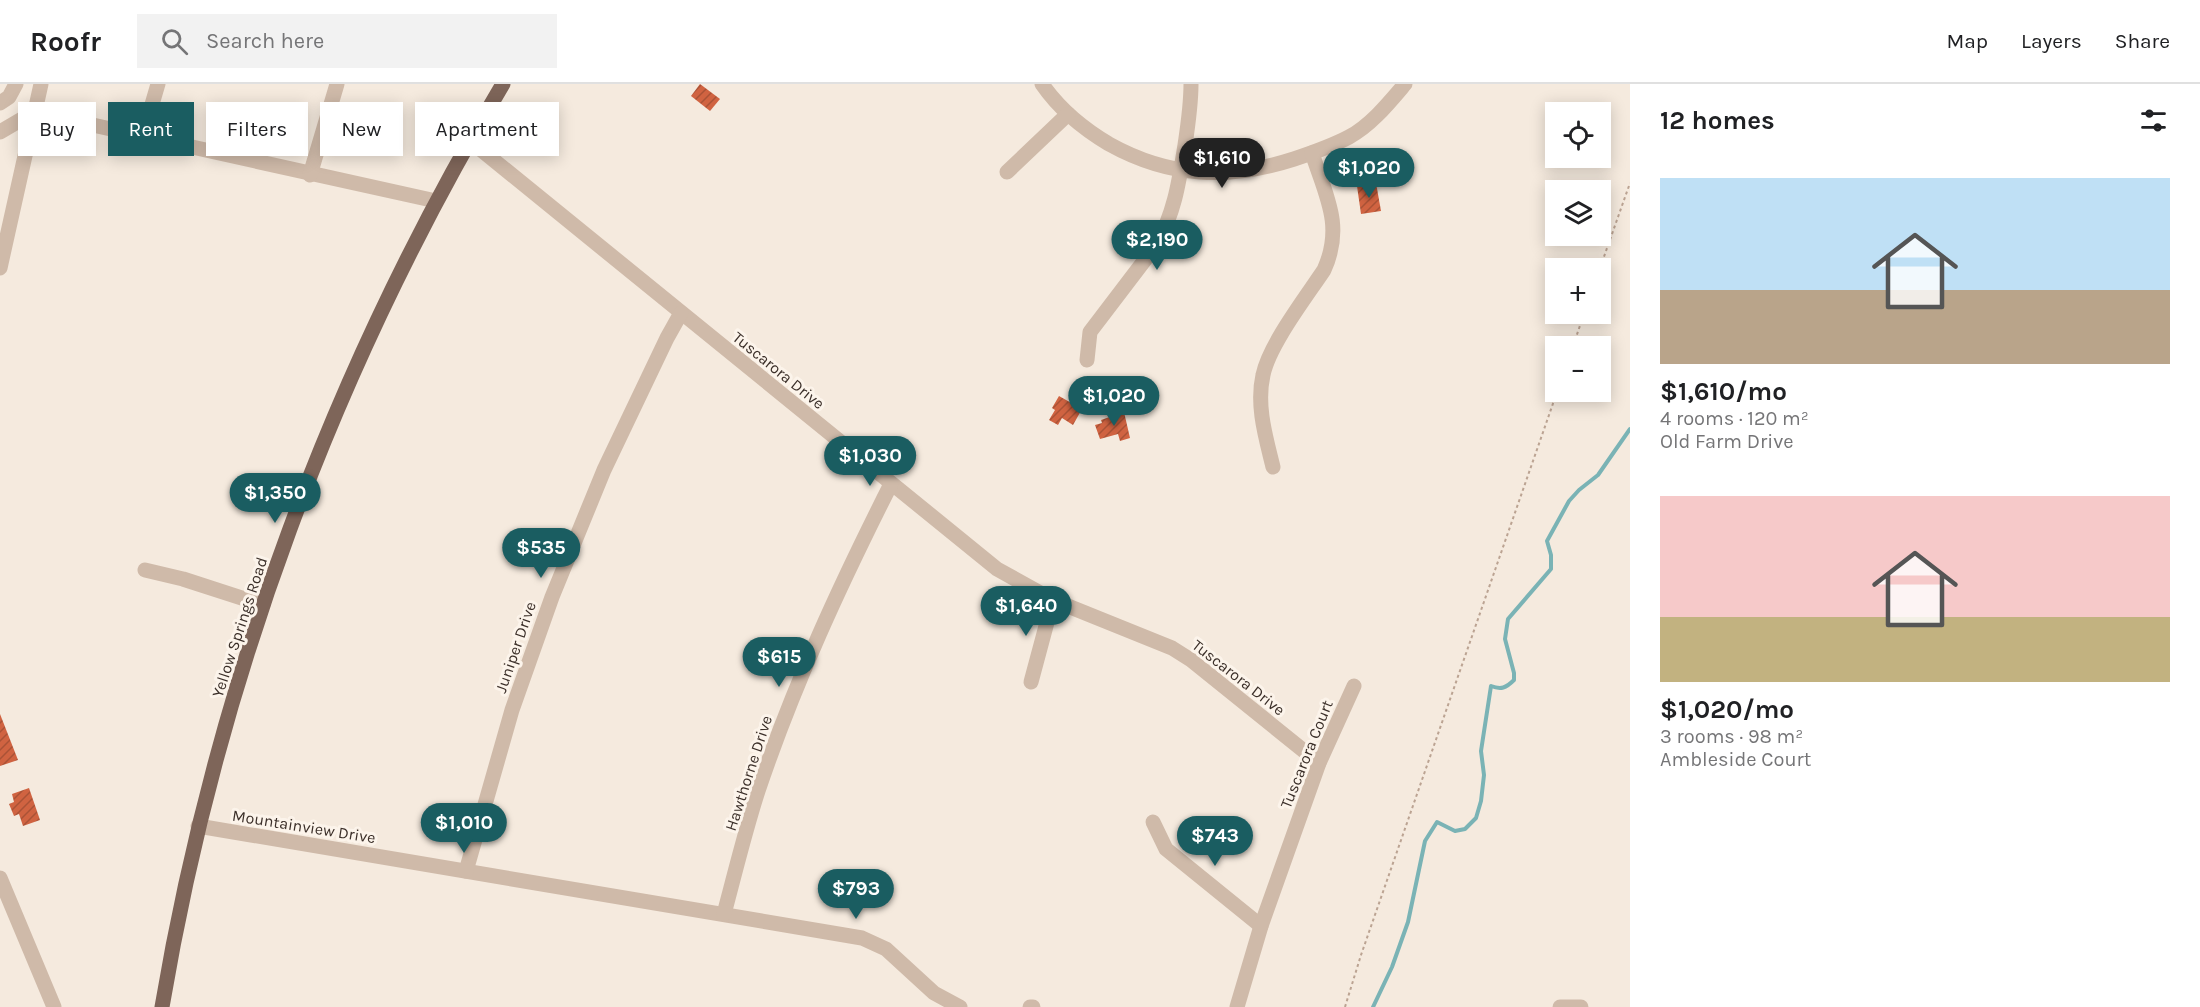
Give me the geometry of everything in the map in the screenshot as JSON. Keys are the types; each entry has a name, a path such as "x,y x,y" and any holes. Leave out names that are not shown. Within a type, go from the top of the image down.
{"main road":[{"name":"Yellow Springs Road","path":"492,102 503,84"},
{"name":"Yellow Springs Road","path":"162,1007 174,937 198,826 229,713 263,605 330,424 435,201 460,156"}],"street":[{"path":"0,103 9,97 16,84"},
{"path":"36,102 41,84"},
{"path":"153,102 158,84"},
{"path":"310,175 337,84"},
{"path":"1042,84 1079,125 1122,151 1180,171 1228,173 1252,171 1312,153 1350,136 1386,106 1405,84"},
{"path":"1087,360 1090,332 1166,229 1178,194 1191,101 1191,84"},
{"path":"1007,172 1068,114"},
{"path":"0,132 18,121"},
{"path":"194,147 310,175 435,201"},
{"path":"1273,467 1263,426 1261,392 1263,375 1277,342 1324,270 1329,259 1334,232 1332,212 1312,153"},
{"path":"0,268 24,156"},
{"name":"Tuscarora Drive","path":"489,156 997,569 1053,600 1172,648 1191,660 1319,763"},
{"name":"Juniper Drive","path":"466,871 512,710 552,597 604,470 681,313"},
{"name":"Hawthorne Drive","path":"724,914 758,792 776,741 814,645 891,484"},
{"path":"145,570 183,579 263,605"},
{"path":"1031,682 1053,600"},
{"name":"Tuscarora Court","path":"1237,1007 1261,926 1319,763 1354,686"},
{"path":"1153,822 1166,849 1261,926"},
{"name":"Mountainview Drive","path":"198,826 862,938 886,950 934,993 960,1007"},
{"path":"0,878 54,1007"},
{"path":"1560,1007 1581,1007"}],"path":[{"path":"1604,258 1630,183"},
{"path":"1345,1007 1368,933 1554,402"}],"building":[{"path":"700,84 720,99 710,111 691,96"},
{"path":"1376,183 1381,211 1361,214 1357,186"},
{"path":"1059,396 1082,409 1073,425 1062,418 1058,425 1049,420 1055,410 1052,408"},
{"path":"1124,412 1130,438 1120,441 1118,434 1100,439 1095,425 1102,423 1101,420"},
{"path":"0,714 18,760 0,766"},
{"path":"29,788 40,820 23,826 19,814 14,816 9,804 14,802 12,794"}],"waterway":[{"path":"1373,1007 1392,967 1408,922 1425,841 1437,822 1455,831 1465,829 1476,818 1481,801 1484,775 1481,751 1491,686 1503,688 1514,680 1505,639 1508,619 1551,569 1551,555 1547,541 1569,501 1598,475 1630,429"}]}
